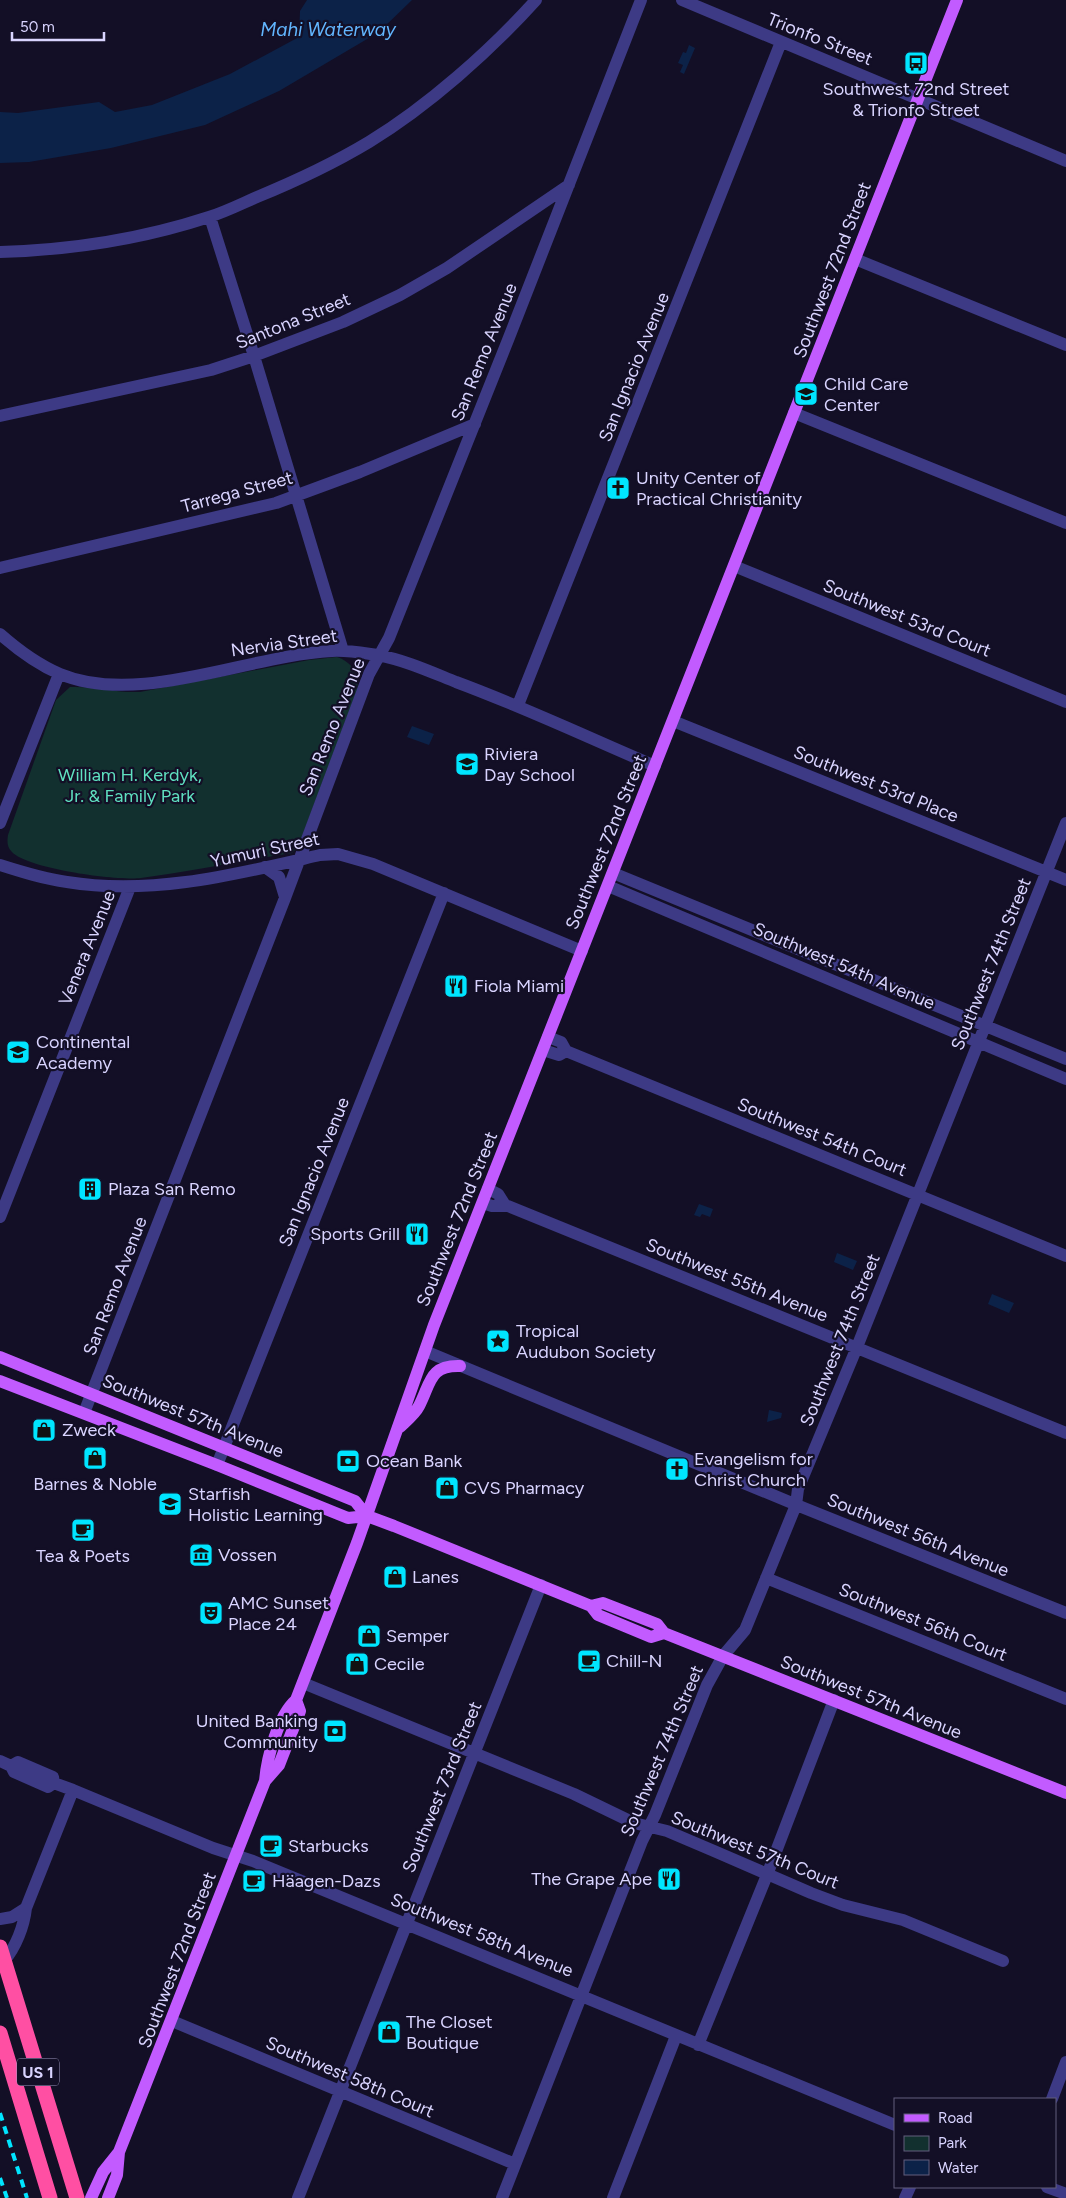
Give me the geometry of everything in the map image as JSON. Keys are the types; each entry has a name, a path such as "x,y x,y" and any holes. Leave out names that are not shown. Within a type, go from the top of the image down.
{"highway":[{"name":"US 1","path":"2,1954 77,2198"},
{"name":"US 1","path":"0,2033 50,2198"}],"main road":[{"name":"Southwest 72nd Street","path":"91,2198 103,2172 119,2152 172,2021 265,1781 267,1760 288,1707 296,1700 303,1683 367,1516 425,1351 957,0"},
{"name":"Southwest 57th Avenue","path":"0,1357 355,1501 367,1516"},
{"path":"398,1428 418,1409 438,1369 447,1366 460,1366"},
{"name":"Southwest 57th Avenue","path":"0,1381 217,1464 348,1518 367,1516 591,1606 598,1615 651,1637 664,1633 1066,1793"},
{"name":"Southwest 72nd Street","path":"111,2197 117,2175 119,2152"}],"street":[{"path":"0,252 56,248 113,240 210,217 332,162 371,140 425,101 469,65 536,0"},
{"name":"San Remo Avenue","path":"84,1413 285,898 369,674 389,638 641,0"},
{"name":"Trionfo Street","path":"682,0 1066,161"},
{"name":"San Ignacio Avenue","path":"518,705 781,42"},
{"name":"Santona Street","path":"0,416 171,380 254,356 343,322 415,287 447,268 569,185"},
{"path":"210,217 343,651"},
{"path":"855,258 1066,345"},
{"path":"794,412 1066,524"},
{"name":"Tarrega Street","path":"0,568 276,503 475,424"},
{"name":"Southwest 53rd Court","path":"734,566 1066,702"},
{"name":"Nervia Street","path":"0,634 23,652 59,674 100,682 140,684 189,677 244,664 296,655 343,651 379,656 405,663 518,705 655,766"},
{"path":"0,823 59,674"},
{"name":"Southwest 53rd Place","path":"673,721 1066,880"},
{"name":"Southwest 74th Street","path":"502,2198 581,1996 706,1687 724,1656 745,1630 796,1504 798,1489 857,1347 1066,823"},
{"name":"Yumuri Street","path":"0,864 60,881 101,886 130,886 184,884 298,860 331,854 343,855 388,869 582,951"},
{"path":"266,867 279,878 285,898"},
{"name":"Southwest 54th Avenue","path":"610,879 1066,1059"},
{"name":"Southwest 54th Avenue","path":"610,879 1066,1080"},
{"name":"Venera Avenue","path":"0,1218 130,886"},
{"name":"San Ignacio Avenue","path":"217,1464 444,892"},
{"name":"Southwest 54th Court","path":"548,1037 561,1042 566,1051 1066,1256"},
{"name":"Southwest 54th Court","path":"544,1050 559,1055 566,1051"},
{"name":"Southwest 55th Avenue","path":"488,1189 498,1194 505,1205"},
{"name":"Southwest 55th Avenue","path":"483,1203 492,1206 505,1205 1066,1433"},
{"name":"Southwest 56th Avenue","path":"425,1351 1066,1613"},
{"name":"Southwest 56th Court","path":"766,1578 1066,1699"},
{"name":"Southwest 73rd Street","path":"298,2198 541,1585"},
{"name":"Southwest 57th Court","path":"303,1683 574,1794 634,1823 667,1831 830,1901 903,1920 1003,1961"},
{"path":"698,2045 768,1875 834,1700"},
{"name":"Southwest 58th Avenue","path":"6,1763 18,1762 53,1776 54,1783 213,1848 236,1855 407,1923 676,2036 894,2125"},
{"path":"2,1954 12,1952 25,1918 26,1908 73,1790"},
{"path":"0,1919 12,1918 26,1908"},
{"name":"Southwest 58th Court","path":"172,2021 515,2164"},
{"path":"613,2198 676,2036"},
{"path":"1052,2098 1066,2062"},
{"path":"1050,2188 1066,2194"}],"green space":[{"name":"William H. Kerdyk, Jr. & Family Park","path":"337,657 347,662 354,669 358,684 357,690 298,847 292,853 141,878 113,878 36,864 21,858 9,848 8,835 56,700 70,687 140,692 309,660"}],"water":[{"name":"Mahi Waterway","path":"307,0 412,0 379,32 279,91 205,125 111,148 29,162 0,163 0,112 18,113 99,102 115,112 152,105 230,74 299,37 300,11"},
{"path":"689,45 695,48 684,74 680,72 683,65 678,63 683,52 686,53"},
{"path":"412,726 434,734 429,745 407,737"},
{"path":"699,1204 713,1209 710,1217 702,1214 700,1217 694,1215"},
{"path":"837,1253 857,1261 853,1270 834,1262"},
{"path":"992,1294 1014,1303 1009,1313 988,1304"},
{"path":"769,1410 782,1413 781,1418 767,1422"}],"railway":[{"path":"0,2113 27,2198"},
{"path":"0,2178 7,2198"}],"place":[{"name":"Southwest 72nd Street & Trionfo Street","path":"916,63"},
{"name":"Child Care Center","path":"806,394"},
{"name":"Unity Center of Practical Christianity","path":"618,488"},
{"name":"Riviera Day School","path":"467,764"},
{"name":"Fiola Miami","path":"456,986"},
{"name":"Continental Academy","path":"18,1052"},
{"name":"Plaza San Remo","path":"90,1189"},
{"name":"Sports Grill","path":"417,1234"},
{"name":"Tropical Audubon Society","path":"498,1341"},
{"name":"Zweck","path":"44,1430"},
{"name":"Barnes & Noble","path":"95,1458"},
{"name":"Ocean Bank","path":"348,1461"},
{"name":"Evangelism for Christ Church","path":"677,1469"},
{"name":"CVS Pharmacy","path":"447,1488"},
{"name":"Starfish Holistic Learning","path":"170,1504"},
{"name":"Tea & Poets","path":"83,1530"},
{"name":"Vossen","path":"201,1555"},
{"name":"Lanes","path":"395,1577"},
{"name":"AMC Sunset Place 24","path":"211,1613"},
{"name":"Semper","path":"369,1636"},
{"name":"Chill-N","path":"589,1661"},
{"name":"Cecile","path":"357,1664"},
{"name":"United Banking Community","path":"335,1731"},
{"name":"Starbucks","path":"271,1846"},
{"name":"The Grape Ape","path":"669,1879"},
{"name":"Häagen-Dazs","path":"254,1881"},
{"name":"The Closet Boutique","path":"389,2032"}]}
